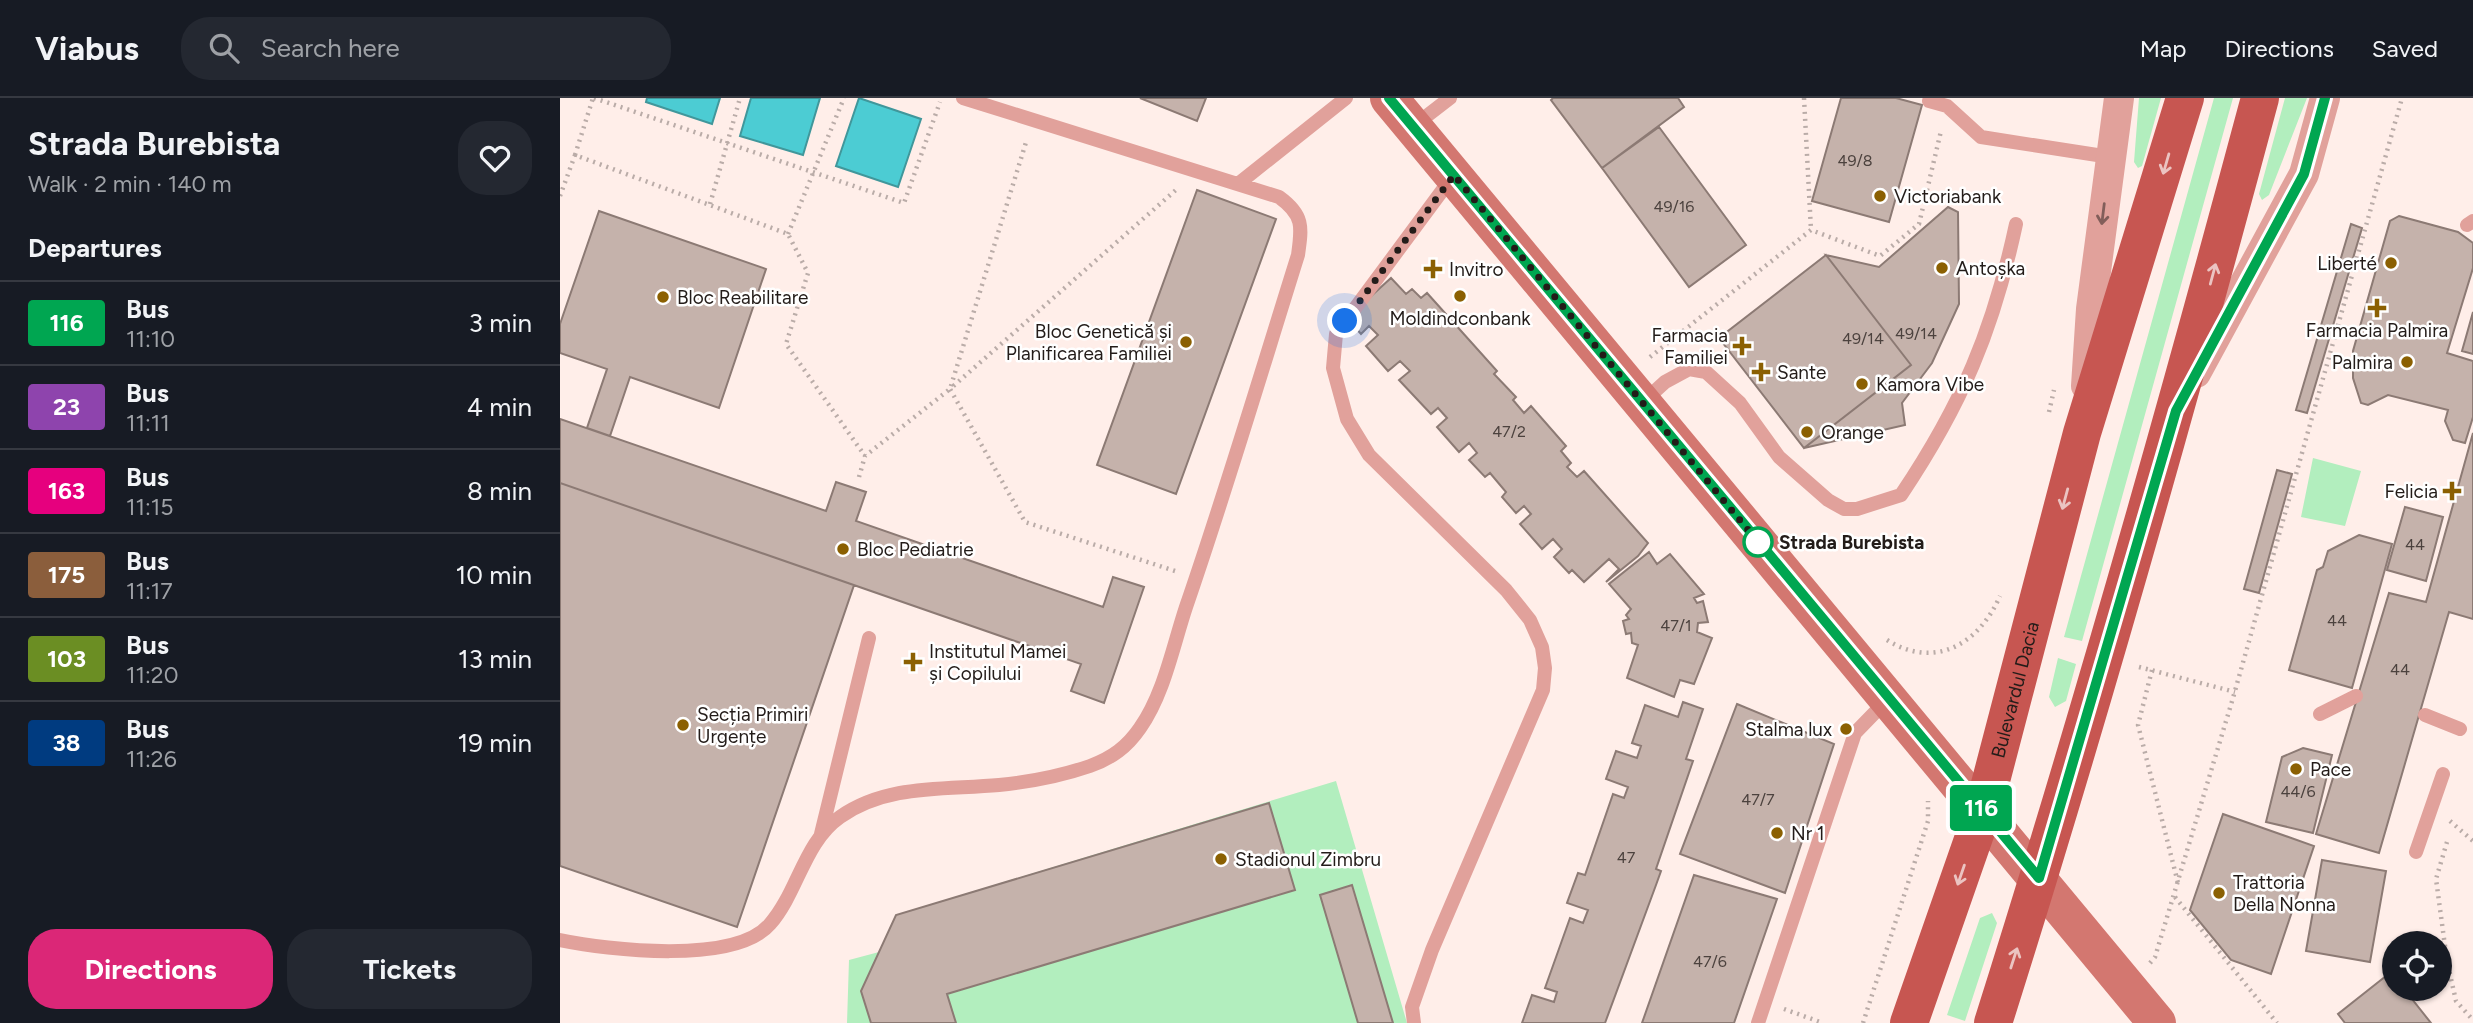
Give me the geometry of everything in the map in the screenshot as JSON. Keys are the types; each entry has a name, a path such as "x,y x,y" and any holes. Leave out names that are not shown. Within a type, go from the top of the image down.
{"main road":[{"path":"1390,98 2157,1023"},
{"name":"Bulevardul Dacia","path":"1909,1023 1983,811 2082,433 2185,98"},
{"path":"1993,1023 2039,878 2176,411 2260,98"}],"street":[{"name":"Bulevardul Dacia","path":"2082,433 2091,309 2119,98"},
{"path":"2176,411 2304,174 2325,98"}],"lane":[{"path":"560,940 638,952 684,950 747,940 769,925 821,835 838,818 884,796 911,790 1001,785 1051,778 1108,759 1124,748 1142,726 1157,692 1196,578 1298,255 1299,218 1293,207 1279,197 963,98"},
{"path":"1238,184 1346,98"},
{"path":"1413,127 1448,99"},
{"path":"1929,101 1947,106 1981,137 2110,157"},
{"path":"1415,1023 1412,1007 1432,950 1543,690 1545,668 1542,647 1530,620 1506,590 1369,455 1347,419 1333,368 1336,334 1454,175"},
{"path":"1642,403 1664,382 1689,369 1706,372 1741,403 1779,457 1828,500 1843,509 1857,509 1901,495 1953,411 1975,364 2001,292 2016,224"},
{"path":"821,835 869,638"},
{"path":"2320,714 2356,696"},
{"path":"1758,1023 1855,733 1865,719 1889,699"},
{"path":"2425,715 2460,729"},
{"path":"2416,852 2443,774"}],"path":[{"path":"560,196 593,98 904,203 942,98"},
{"path":"710,204 740,98"},
{"path":"788,234 844,98"},
{"path":"1804,98 1811,230"},
{"path":"2146,967 2155,957 2235,692 2402,98"},
{"path":"1811,230 1881,256 1919,225 1947,106"},
{"path":"1033,121 950,388 1025,522 1196,578"},
{"path":"575,155 788,234 808,273 786,344 865,456"},
{"path":"859,477 865,456 950,388 1198,171"},
{"path":"1647,360 1811,230"},
{"path":"1983,625 1993,627"},
{"path":"2139,667 2235,692"},
{"path":"2152,670 2138,725 2178,883"},
{"path":"2452,825 2436,879 2456,1001 2473,1020"},
{"path":"2174,897 2277,1023"},
{"path":"1765,1002 1822,1023"}],"green space":[{"path":"2139,98 2161,98 2142,166 2138,168 2134,162"},
{"path":"2214,98 2233,98 2082,641 2064,637"},
{"path":"2285,98 2307,98 2269,195 2262,200 2259,194"},
{"path":"2313,458 2361,471 2345,526 2301,517"},
{"path":"2058,658 2076,664 2066,701 2055,707 2049,697"},
{"name":"Stadionul Zimbru","path":"1336,781 1407,1023 847,1023 849,960 879,952 896,915"},
{"path":"1992,913 1997,923 1965,1021 1947,1015 1980,918"}],"water":[{"path":"647,98 720,98 712,124 646,102"},
{"path":"751,98 820,98 803,155 740,136"},
{"path":"859,98 921,119 898,187 836,166"}],"building":[{"path":"1140,98 1206,98 1197,121"},
{"path":"1678,98 1684,107 1602,168 1551,100"},
{"path":"1841,98 1896,98 1922,105 1889,222 1812,201"},
{"path":"1659,127 1746,245 1689,287 1602,168"},
{"name":"Bloc Genetică și Planificarea Familiei","path":"1197,190 1276,219 1176,494 1097,465"},
{"path":"1948,207 1958,212 1959,304 1932,363 1902,403 1905,425 1804,448 1911,365 1826,255 1879,267"},
{"name":"Bloc Reabilitare","path":"599,211 766,269 719,408 630,377 610,436 587,428 607,369 560,353 560,324"},
{"path":"2399,216 2458,232 2473,243 2473,268 2447,353 2473,361 2473,417 2465,443 2453,440 2445,421 2448,410 2388,395 2368,405 2361,403 2353,378 2353,351 2390,221"},
{"path":"2351,224 2362,228 2307,413 2296,410"},
{"path":"1826,255 1911,365 1804,448 1719,338"},
{"path":"1391,278 1406,294 1412,289 1421,298 1427,293 1497,371 1494,374 1516,397 1513,400 1524,413 1531,406 1566,446 1561,451 1571,463 1567,467 1577,477 1584,471 1648,543 1638,556 1606,582 1619,569 1609,559 1584,582 1572,570 1569,573 1554,557 1562,549 1553,539 1542,549 1520,524 1531,514 1524,506 1516,513 1502,497 1506,492 1490,473 1485,477 1469,460 1477,453 1469,443 1459,452 1437,427 1447,418 1438,408 1431,414 1399,380 1410,371 1400,361 1388,371 1366,346 1378,335 1369,326 1361,334 1347,318"},
{"path":"2473,312 2473,354 2462,351"},
{"name":"Bloc Pediatrie","path":"560,419 826,511 836,482 866,492 856,521 1103,607 1113,577 1144,587 1104,703 1071,691 1081,664 560,483"},
{"path":"2473,433 2473,619 2449,612 2379,853 2316,834 2389,593 2426,602"},
{"path":"2277,470 2292,474 2259,593 2244,589"},
{"name":"Secția Primiri Urgențe","path":"560,483 854,585 737,927 560,866"},
{"path":"2405,507 2443,517 2426,581 2387,570"},
{"path":"2359,535 2392,544 2352,688 2289,670 2317,570 2323,567 2328,551"},
{"path":"1649,552 1657,564 1670,554 1704,594 1694,598 1697,603 1703,601 1708,622 1698,623 1697,632 1712,638 1694,684 1680,680 1674,697 1627,678 1638,645 1632,643 1631,633 1626,634 1623,621 1629,619 1626,615 1631,609 1609,584"},
{"path":"1683,702 1703,709 1686,759 1693,761 1656,869 1661,871 1605,1023 1522,1023 1532,995 1554,1002 1557,992 1545,988 1570,918 1583,923 1588,910 1567,903 1578,873 1585,875 1613,794 1624,798 1628,787 1606,779 1616,751 1637,758 1641,746 1632,743 1645,705 1678,717"},
{"path":"1737,704 1834,744 1785,893 1680,854"},
{"path":"2303,748 2332,755 2313,833 2266,822 2282,757"},
{"path":"1269,803 1295,890 947,994 956,1023 871,1023 861,991 896,915"},
{"path":"2223,814 2314,846 2271,974 2231,960 2190,910"},
{"path":"2322,860 2386,871 2370,962 2306,951"},
{"path":"1694,875 1777,899 1734,1023 1642,1023"},
{"path":"1352,885 1393,1023 1358,1023 1320,895"},
{"path":"2382,979 2382,1001 2414,1001 2431,1023 2345,1023 2338,1014"}],"bus line":[{"name":"116","path":"1389,98 2039,878 2176,411 2304,174 2325,98"}],"place":[{"name":"Victoriabank","path":"1880,196"},
{"name":"Liberté","path":"2391,263"},
{"name":"Antoșka","path":"1942,268"},
{"name":"Invitro","path":"1433,269"},
{"name":"Moldindconbank","path":"1460,296"},
{"name":"Bloc Reabilitare","path":"663,297"},
{"name":"Farmacia Palmira","path":"2377,308"},
{"name":"Bloc Genetică și Planificarea Familiei","path":"1186,342"},
{"name":"Farmacia Familiei","path":"1742,346"},
{"name":"Palmira","path":"2407,362"},
{"name":"Sante","path":"1761,372"},
{"name":"Kamora Vibe","path":"1862,384"},
{"name":"Orange","path":"1807,432"},
{"name":"Felicia","path":"2452,491"},
{"name":"Strada Burebista","path":"1758,542"},
{"name":"Bloc Pediatrie","path":"843,549"},
{"name":"Institutul Mamei și Copilului","path":"913,662"},
{"name":"Secția Primiri Urgențe","path":"683,725"},
{"name":"Stalma lux","path":"1846,729"},
{"name":"Pace","path":"2296,769"},
{"name":"Nr 1","path":"1777,833"},
{"name":"Stadionul Zimbru","path":"1221,859"},
{"name":"Trattoria Della Nonna","path":"2219,893"}],"route":[{"path":"1345,321 1454,175 1758,542"}]}
